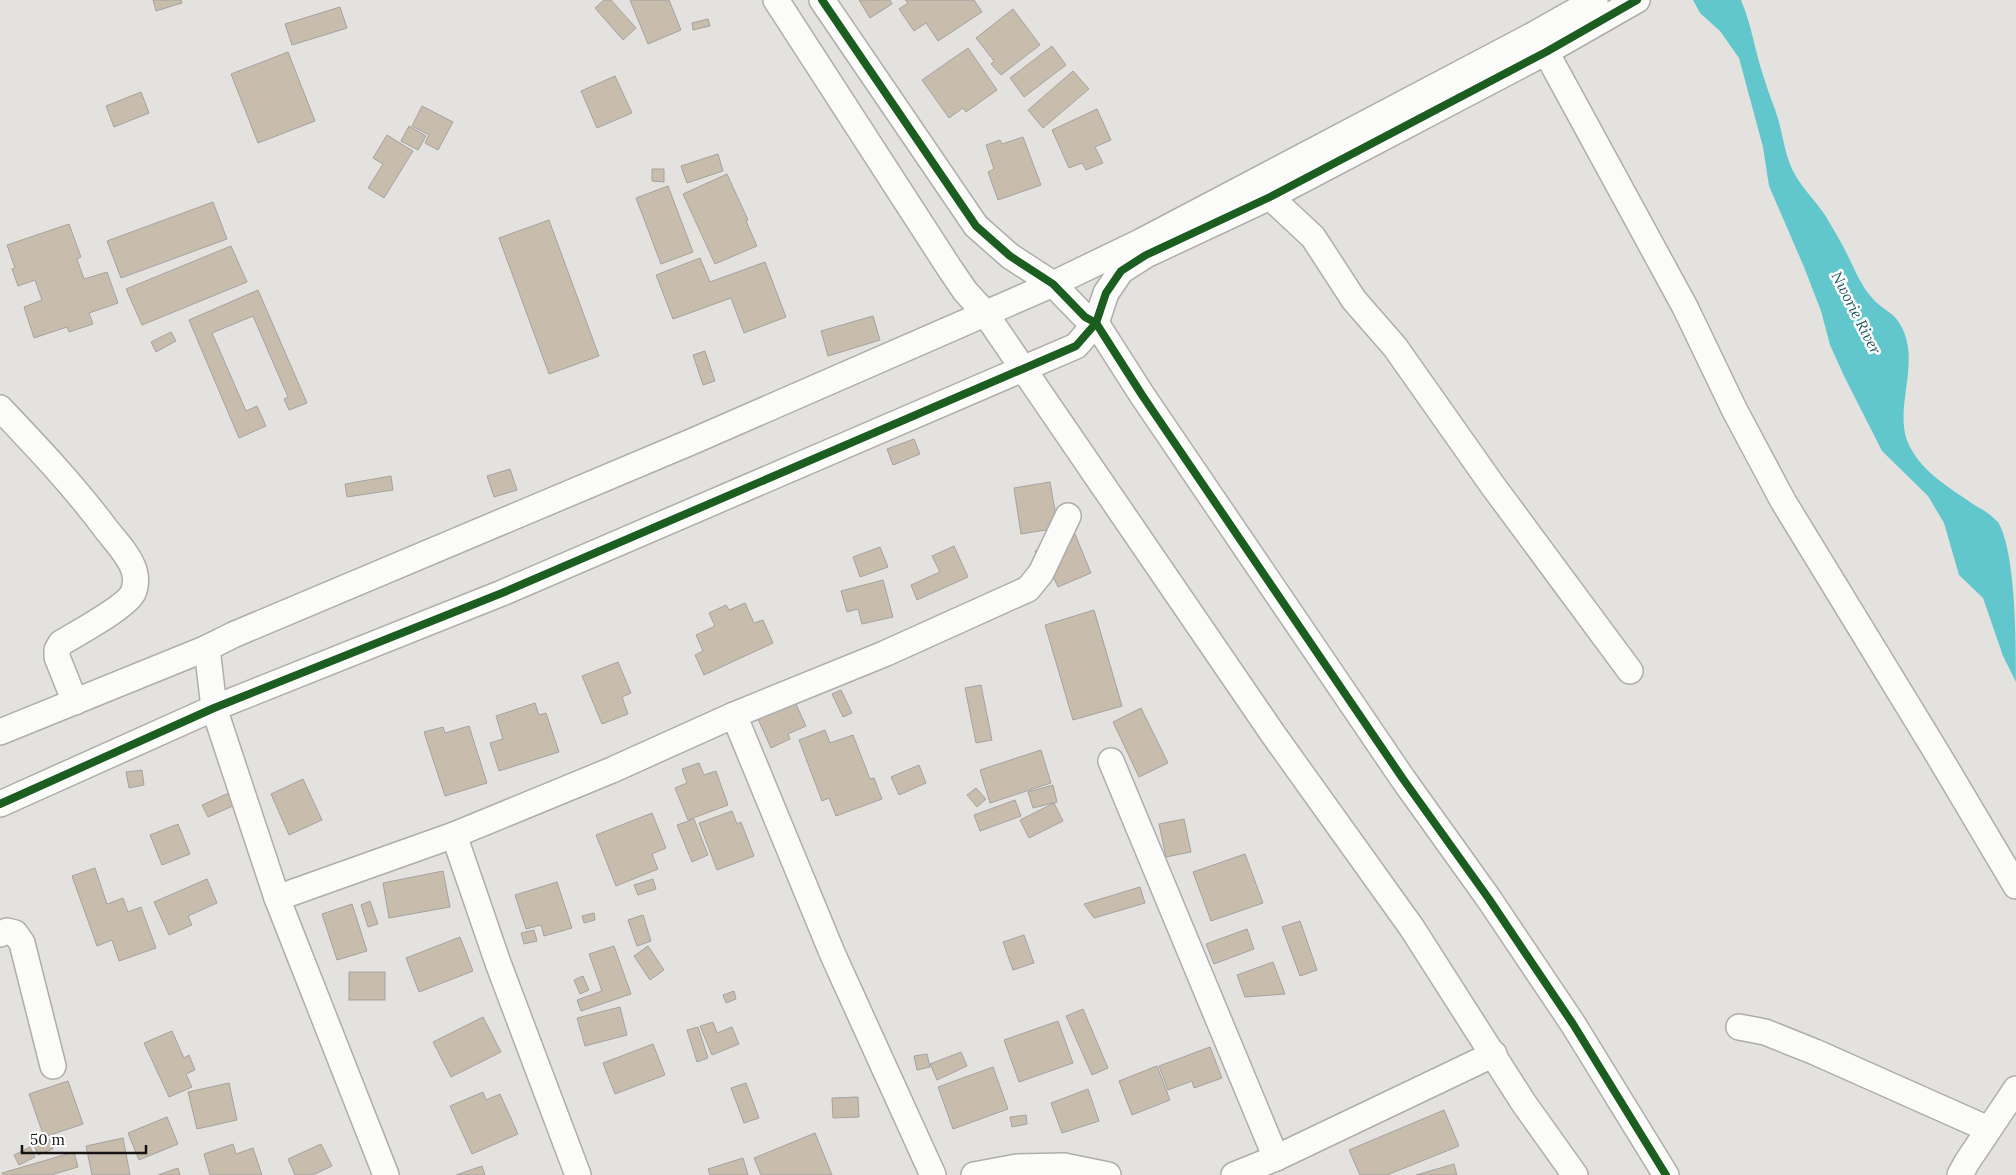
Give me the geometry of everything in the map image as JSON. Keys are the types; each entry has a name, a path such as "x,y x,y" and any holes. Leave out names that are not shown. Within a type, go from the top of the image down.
{"street":[{"path":"813,0 780,7 950,269 965,291 985,313 1273,734 1412,928 1523,1102 1575,1175"},
{"path":"822,0 976,226 1010,256 1053,284 1085,317 1096,323 1142,395 1573,1024 1666,1175"},
{"path":"0,732 207,648 242,631 728,426 1053,284 1142,241 1535,34 1595,0"},
{"path":"0,804 214,708 502,592 1024,370 1076,346 1096,323 1106,294 1121,271 1146,255 1270,197 1546,52 1637,0"},
{"path":"1546,52 1685,307 1734,409 1782,501 1937,753 2016,886"},
{"path":"1270,197 1313,237 1354,300 1395,347 1493,486 1630,671"},
{"path":"0,408 89,506 125,553 134,571 135,582 132,594 123,604 61,644 57,650 57,658 75,702"},
{"path":"277,898 454,835 612,770 734,715 884,654 1028,589 1041,573 1068,516"},
{"path":"207,648 214,708 277,898 382,1174"},
{"path":"734,715 833,955 933,1175"},
{"path":"1111,761 1276,1158"},
{"path":"454,835 498,963 578,1175"},
{"path":"0,934 7,931 15,933 22,943 53,1066"},
{"path":"1739,1028 1765,1032 1815,1052 1988,1129"},
{"path":"1234,1175 1276,1158 1494,1054"},
{"path":"1960,1175 1988,1129 2016,1089"},
{"path":"974,1175 1017,1167 1055,1166 1064,1166 1108,1175"}],"water":[{"name":"Nworie River","path":"1693,0 1741,0 1793,171 1825,215 1865,288 1878,304 1898,320 1904,332 1908,346 1909,361 1904,420 1905,434 1910,447 1931,473 1998,522 2004,536 2012,576 2016,682 2003,656 1983,598 1959,575 1944,523 1928,496 1882,451 1844,376 1830,345 1821,311 1804,267 1769,186 1763,147 1739,58 1720,31 1700,13"}],"building":[{"path":"153,0 181,0 182,3 156,11"},
{"path":"604,0 611,0 636,28 623,40 595,8"},
{"path":"630,0 669,0 681,30 648,44"},
{"path":"859,0 890,0 892,4 870,18"},
{"path":"905,0 974,0 982,12 938,41 926,23 914,31 899,9 908,3"},
{"path":"340,7 347,28 292,45 285,24"},
{"path":"1013,9 1040,45 1001,75 991,64 994,61 976,38"},
{"path":"708,19 710,26 693,30 692,23"},
{"path":"1052,46 1066,65 1024,97 1010,78"},
{"path":"968,48 997,90 966,112 963,108 949,118 922,80"},
{"path":"288,52 315,121 258,143 231,74"},
{"path":"1073,71 1089,89 1043,128 1028,110"},
{"path":"615,76 632,113 597,128 581,91"},
{"path":"141,92 149,113 114,127 106,106"},
{"path":"422,106 453,122 438,150 425,143 429,135 412,126"},
{"path":"1097,109 1111,140 1095,147 1103,163 1086,170 1082,163 1069,168 1052,130"},
{"path":"409,126 426,136 418,150 401,141"},
{"path":"387,135 413,151 384,198 368,188 383,164 373,158"},
{"path":"1023,137 1041,185 998,200 988,172 994,169 986,145 1000,140 1002,144"},
{"path":"718,154 723,171 687,183 681,166"},
{"path":"652,169 664,169 664,182 652,181"},
{"path":"727,174 748,220 746,221 757,246 715,264 683,194"},
{"path":"668,186 693,252 661,264 636,198"},
{"path":"213,202 227,239 121,278 107,241"},
{"path":"549,220 599,356 549,374 499,238"},
{"path":"69,224 81,257 77,259 84,279 107,272 118,303 89,313 93,324 69,332 67,327 34,338 24,307 42,300 35,280 18,286 12,269 15,268 7,245"},
{"path":"231,246 247,282 142,325 126,289"},
{"path":"700,258 710,282 765,262 786,317 744,333 731,298 673,319 656,275"},
{"path":"258,290 307,403 289,410 284,399 288,397 253,316 212,333 246,411 257,406 266,426 239,438 189,320"},
{"path":"873,316 880,340 828,356 821,331"},
{"path":"171,332 176,341 156,352 151,342"},
{"path":"705,351 715,381 703,385 693,355"},
{"path":"914,439 920,454 893,465 887,449"},
{"path":"510,469 517,490 494,497 487,476"},
{"path":"391,476 393,490 347,497 345,484"},
{"path":"1050,482 1058,528 1021,534 1014,488"},
{"path":"1075,534 1091,573 1058,587 1052,574 1046,576 1035,551"},
{"path":"954,546 968,577 917,600 911,585 940,572 932,556"},
{"path":"880,547 888,567 860,577 853,557"},
{"path":"883,580 893,617 862,624 858,609 847,612 841,591"},
{"path":"745,603 754,623 763,620 773,643 704,675 695,655 703,651 696,635 715,626 709,613 726,605 729,610"},
{"path":"1094,610 1122,706 1073,720 1045,625"},
{"path":"618,662 631,693 622,697 628,714 602,724 582,676"},
{"path":"981,685 992,740 976,743 965,688"},
{"path":"841,690 852,713 843,717 832,694"},
{"path":"795,702 806,726 788,734 790,739 771,748 758,719"},
{"path":"535,703 539,715 546,713 559,752 499,771 490,743 503,739 496,716"},
{"path":"1141,708 1168,763 1139,777 1113,722"},
{"path":"469,726 487,783 445,796 424,732 443,727 445,733"},
{"path":"825,730 830,743 853,735 870,779 874,778 882,799 836,816 829,798 822,801 799,740"},
{"path":"1041,750 1051,783 990,803 980,770"},
{"path":"699,763 704,775 716,771 728,805 688,820 675,788 687,783 682,769"},
{"path":"919,765 926,783 899,795 891,777"},
{"path":"142,770 144,785 129,788 126,772"},
{"path":"303,779 322,820 289,835 271,794"},
{"path":"1053,785 1057,802 1033,808 1028,792"},
{"path":"976,788 986,799 977,807 967,795"},
{"path":"229,793 235,805 208,817 202,805"},
{"path":"1015,800 1021,816 980,831 974,815"},
{"path":"1054,803 1063,821 1029,838 1020,820"},
{"path":"732,811 737,824 741,822 754,856 717,870 699,823"},
{"path":"652,813 666,848 652,854 658,869 616,886 596,835"},
{"path":"694,819 708,855 692,862 677,825"},
{"path":"1184,819 1191,852 1166,857 1159,824"},
{"path":"178,824 190,854 162,865 150,835"},
{"path":"1245,854 1263,903 1211,921 1193,872"},
{"path":"95,868 107,904 123,898 128,912 141,907 156,948 119,961 112,940 97,946 72,876"},
{"path":"443,871 450,907 389,918 383,883"},
{"path":"207,879 217,903 188,916 192,925 169,935 154,902"},
{"path":"653,879 656,889 638,895 634,885"},
{"path":"557,882 572,928 544,936 541,925 526,929 515,895"},
{"path":"1140,887 1145,903 1094,918 1084,904"},
{"path":"370,901 378,924 368,927 361,905"},
{"path":"352,904 367,951 337,960 322,914"},
{"path":"594,913 595,920 584,923 582,916"},
{"path":"643,915 651,941 637,946 628,920"},
{"path":"1300,921 1317,970 1300,976 1282,927"},
{"path":"1247,929 1254,949 1214,964 1206,944"},
{"path":"534,930 537,941 524,944 521,933"},
{"path":"1024,935 1034,963 1013,970 1003,942"},
{"path":"460,937 473,971 419,992 406,958"},
{"path":"614,946 631,994 581,1011 577,1000 602,991 589,954"},
{"path":"648,946 664,970 650,980 634,956"},
{"path":"1273,962 1285,994 1245,997 1237,975"},
{"path":"349,972 385,972 385,1000 349,1000"},
{"path":"583,976 589,990 580,994 574,980"},
{"path":"734,991 736,999 726,1003 723,995"},
{"path":"620,1007 627,1035 585,1046 577,1018"},
{"path":"1083,1009 1108,1068 1092,1075 1066,1016"},
{"path":"483,1017 501,1052 451,1077 433,1042"},
{"path":"1058,1021 1073,1063 1019,1082 1004,1040"},
{"path":"713,1022 717,1033 732,1027 739,1044 712,1055 700,1026"},
{"path":"698,1027 708,1058 697,1062 687,1030"},
{"path":"172,1031 184,1058 189,1055 195,1070 186,1074 192,1087 169,1097 144,1043"},
{"path":"653,1044 665,1075 615,1094 603,1063"},
{"path":"1210,1047 1222,1078 1194,1088 1192,1081 1168,1090 1159,1066"},
{"path":"961,1052 967,1066 937,1080 930,1064"},
{"path":"927,1054 930,1067 917,1070 914,1056"},
{"path":"1157,1066 1170,1100 1132,1115 1119,1081"},
{"path":"993,1067 1008,1109 953,1129 938,1087"},
{"path":"68,1081 83,1124 44,1137 29,1094"},
{"path":"229,1083 237,1120 197,1129 188,1092"},
{"path":"746,1083 759,1118 744,1123 731,1088"},
{"path":"1088,1089 1099,1121 1062,1133 1051,1103"},
{"path":"483,1092 486,1100 500,1094 518,1134 472,1154 450,1106"},
{"path":"858,1097 859,1117 833,1118 832,1098"},
{"path":"1444,1110 1459,1146 1387,1175 1360,1175 1349,1150"},
{"path":"1026,1115 1027,1124 1012,1127 1010,1117"},
{"path":"167,1117 178,1144 139,1160 128,1133"},
{"path":"815,1133 832,1175 761,1175 754,1158"},
{"path":"123,1138 130,1175 92,1175 86,1146"},
{"path":"49,1139 53,1149 38,1155 34,1145"},
{"path":"233,1144 236,1154 253,1148 262,1175 210,1175 204,1154"},
{"path":"321,1144 332,1166 313,1175 295,1175 288,1159"},
{"path":"30,1147 35,1157 19,1165 14,1155"},
{"path":"74,1152 78,1167 51,1175 3,1175 2,1173"},
{"path":"743,1158 748,1175 710,1175 708,1169"},
{"path":"1454,1164 1457,1175 1416,1175"},
{"path":"482,1166 485,1175 456,1175"},
{"path":"178,1168 180,1175 158,1175"}],"cycle path":[{"path":"822,0 976,226 1010,256 1053,284 1085,317 1096,323 1142,395 1403,779 1489,899 1573,1024 1666,1175"},
{"path":"0,804 214,708 502,593 1076,346 1096,323 1106,293 1121,271 1146,255 1270,197 1546,52 1637,0"}]}
